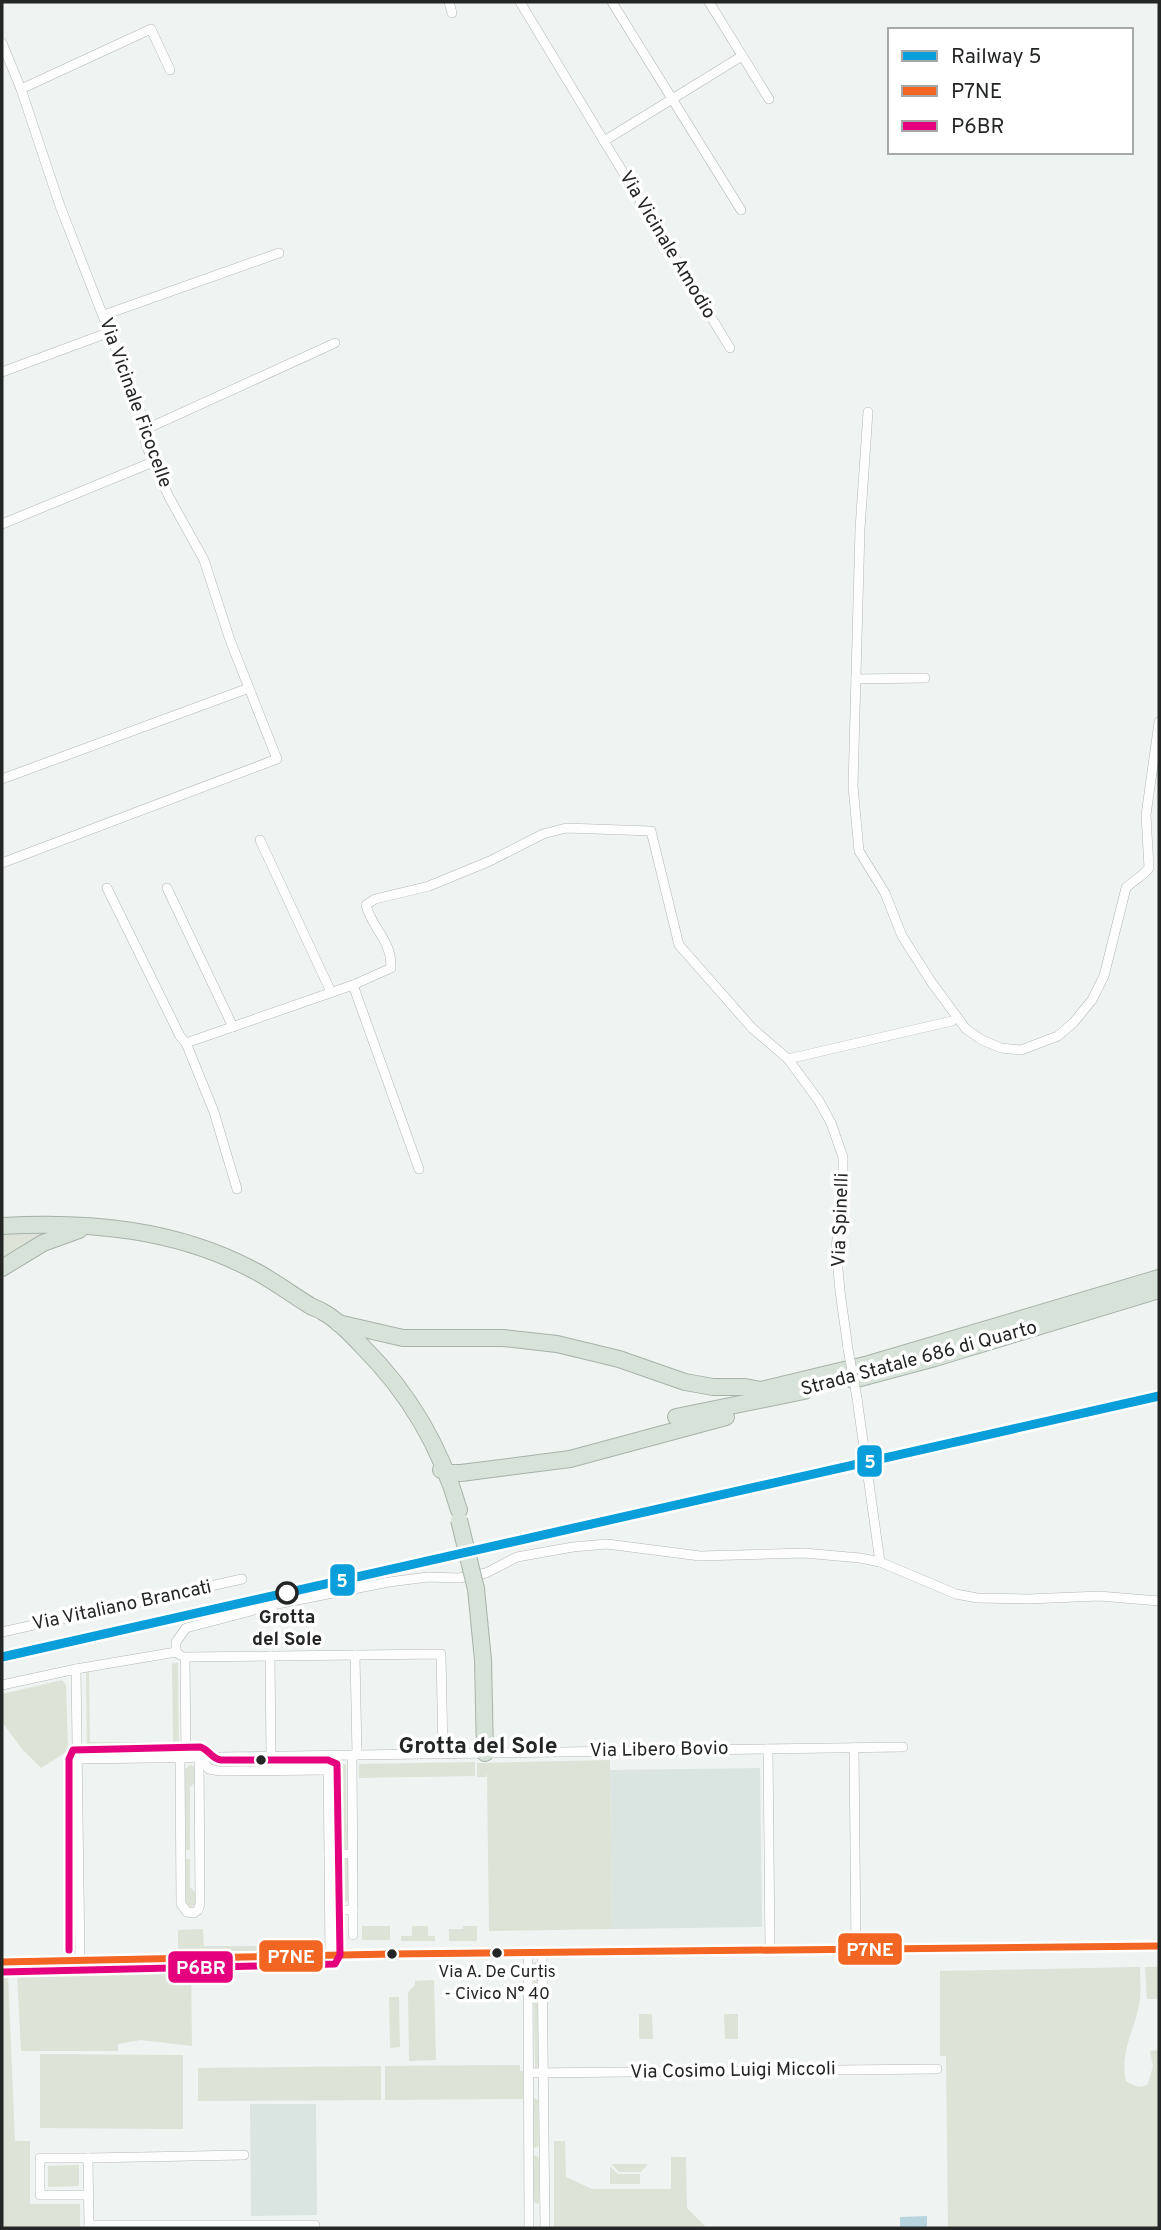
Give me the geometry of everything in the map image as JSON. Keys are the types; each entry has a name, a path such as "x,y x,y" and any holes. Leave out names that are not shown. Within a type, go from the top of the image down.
{"highway":[{"path":"2,1217 31,1224"},
{"path":"2,1268 43,1243 91,1225"},
{"path":"2,1226 91,1225 168,1238 224,1257 324,1312 379,1363 448,1474 476,1589 484,1660 485,1753"},
{"name":"Strada Statale 686 di Quarto","path":"676,1416 762,1395 903,1367 1153,1286"},
{"path":"311,1307 403,1401 452,1512 459,1515"},
{"path":"338,1323 403,1338 503,1338 557,1343 619,1359 685,1382 713,1387 745,1387 762,1395 747,1411 585,1456 448,1474 433,1464"},
{"path":"380,1380 379,1363 383,1350 390,1343 403,1338"},
{"path":"459,1515 461,1486 474,1472"}],"street":[{"path":"450,2 452,13"},
{"name":"Via Vicinale Amodio","path":"520,2 730,348"},
{"path":"612,2 741,210"},
{"path":"709,2 769,99"},
{"path":"21,89 151,29 170,70"},
{"name":"Via Vicinale Ficocelle","path":"2,43 21,89 60,206 142,415 146,445 169,497 204,560 230,639 277,759 2,863"},
{"path":"604,141 743,56"},
{"path":"104,316 279,253"},
{"path":"2,372 110,332"},
{"path":"144,430 335,343"},
{"path":"869,412 860,529 853,786 859,850 885,893 902,936 955,1020 982,1040 1001,1048 1021,1050 1058,1036 1092,1000 1104,976 1126,888 1149,868 1146,815 1159,722"},
{"path":"2,524 153,462"},
{"path":"856,679 925,678"},
{"path":"2,779 249,688"},
{"name":"Via Spinelli","path":"353,985 391,968 391,957 384,936 366,905 375,899 429,886 490,861 543,834 566,828 651,831 679,945 752,1028 788,1059 819,1101 831,1123 843,1157 836,1248 839,1291 880,1562"},
{"path":"260,840 331,992"},
{"path":"107,888 186,1043 214,1112 237,1189"},
{"path":"167,888 233,1027"},
{"path":"186,1043 353,985 419,1169"},
{"path":"788,1059 955,1020"},
{"path":"199,1757 200,1905 198,1910 191,1913 181,1904 183,1758 180,1655 176,1642 184,1631 197,1625 339,1591 415,1579 459,1578 486,1573 517,1558 573,1547 607,1544 700,1556 804,1553 838,1555 880,1562 956,1594 977,1598 1100,1596 1159,1601"},
{"name":"Via Vitaliano Brancati","path":"2,1632 242,1579"},
{"path":"2,1685 76,1669 180,1655 441,1654 443,1754"},
{"path":"354,1935 355,1655"},
{"path":"270,1656 271,1756"},
{"path":"76,1669 80,1960"},
{"name":"Via Libero Bovio","path":"79,1759 903,1747"},
{"path":"854,1748 856,1949"},
{"path":"768,1749 770,1950"},
{"path":"328,1755 330,1955"},
{"path":"199,1757 209,1769 220,1771 328,1769"},
{"path":"329,1854 353,1854"},
{"path":"181,1856 200,1856"},
{"path":"330,1910 353,1910"},
{"path":"2,1962 330,1955 1159,1946"},
{"path":"528,1953 529,2228"},
{"path":"542,1953 545,2228"},
{"name":"Via Cosimo Luigi Miccoli","path":"530,2073 937,2069"},
{"path":"529,2152 544,2151"},
{"path":"89,2194 40,2195 40,2158 244,2155"},
{"path":"88,2158 89,2227 315,2225"},
{"path":"529,2209 544,2209"}],"shaded area":[{"path":"2,1232 50,1232 2,1262"},
{"path":"172,1663 178,1663 179,1747 87,1747 86,1671 89,1671 90,1742 173,1742"},
{"path":"62,1680 66,1685 68,1751 41,1768 22,1749 2,1722 2,1694"},
{"path":"610,1760 612,1929 489,1931 487,1773 486,1777 477,1777 477,1763"},
{"path":"339,1762 346,1765 347,1850 342,1850 341,1784 336,1779 336,1765"},
{"path":"475,1762 475,1776 359,1778 359,1764"},
{"path":"190,1765 195,1767 196,1782 190,1787 190,1850 186,1850 185,1769"},
{"path":"760,1768 762,1927 612,1929 610,1770"},
{"path":"342,1858 348,1858 348,1900 343,1904 338,1900 338,1893 342,1893"},
{"path":"186,1859 190,1859 190,1887 197,1894 197,1904 191,1907 186,1904"},
{"path":"362,1926 390,1926 390,1940 362,1940"},
{"path":"412,1926 428,1926 428,1936 435,1936 435,1941 401,1941 401,1936 412,1936"},
{"path":"463,1926 477,1926 477,1941 449,1941 449,1929 463,1929"},
{"path":"203,1929 204,1946 261,1946 261,1951 178,1951 178,1930"},
{"path":"535,1962 538,2066 535,2069 533,1963"},
{"path":"1140,1967 1140,2000 1126,2050 1124,2070 1126,2081 1140,2087 1145,2086 1153,2066 1150,2051 1159,2050 1159,2228 948,2228 946,2056 940,2056 940,1971"},
{"path":"1145,1967 1159,1967 1159,1999 1147,1999"},
{"path":"191,1968 192,2046 141,2040 118,2044 118,2051 21,2051 17,1973 55,1972 56,1969"},
{"path":"2,1975 8,1975 15,2141 30,2141 30,2204 80,2204 80,2228 2,2228"},
{"path":"434,1980 436,2060 409,2061 408,1992 415,1985 415,1981"},
{"path":"389,1997 399,1997 400,2047 390,2048"},
{"path":"639,2014 652,2014 653,2039 639,2039"},
{"path":"724,2014 738,2014 738,2039 725,2039"},
{"path":"40,2054 183,2055 183,2129 40,2128"},
{"path":"520,2065 520,2071 523,2071 523,2099 385,2100 385,2066"},
{"path":"381,2066 381,2100 198,2101 198,2068"},
{"path":"534,2098 538,2100 539,2146 535,2148 533,2145"},
{"path":"250,2104 316,2104 317,2215 251,2216"},
{"path":"554,2141 565,2141 566,2177 592,2189 671,2189 671,2157 686,2157 687,2208 707,2228 554,2228"},
{"path":"535,2155 539,2158 537,2204 533,2201"},
{"path":"611,2164 648,2164 641,2172 619,2172"},
{"path":"79,2165 79,2186 48,2187 48,2166"},
{"path":"610,2166 618,2174 640,2174 640,2184 610,2184"}],"water":[{"path":"927,2216 927,2227 900,2228 900,2217"}],"rail line":[{"name":"5","path":"2,1657 1159,1396"}],"transit line":[{"name":"P6BR","path":"2,1972 335,1964 340,1955 337,1764 328,1760 221,1760 200,1747 73,1750 69,1759 69,1950"},
{"name":"P7NE","path":"2,1962 392,1954 1159,1946"}],"place":[{"name":"Grotta del Sole","path":"287,1593"},
{"name":"Via A. De Curtis - Civico N° 40","path":"497,1953"}],"district":[{"name":"Grotta del Sole","path":"478,1747"}]}
